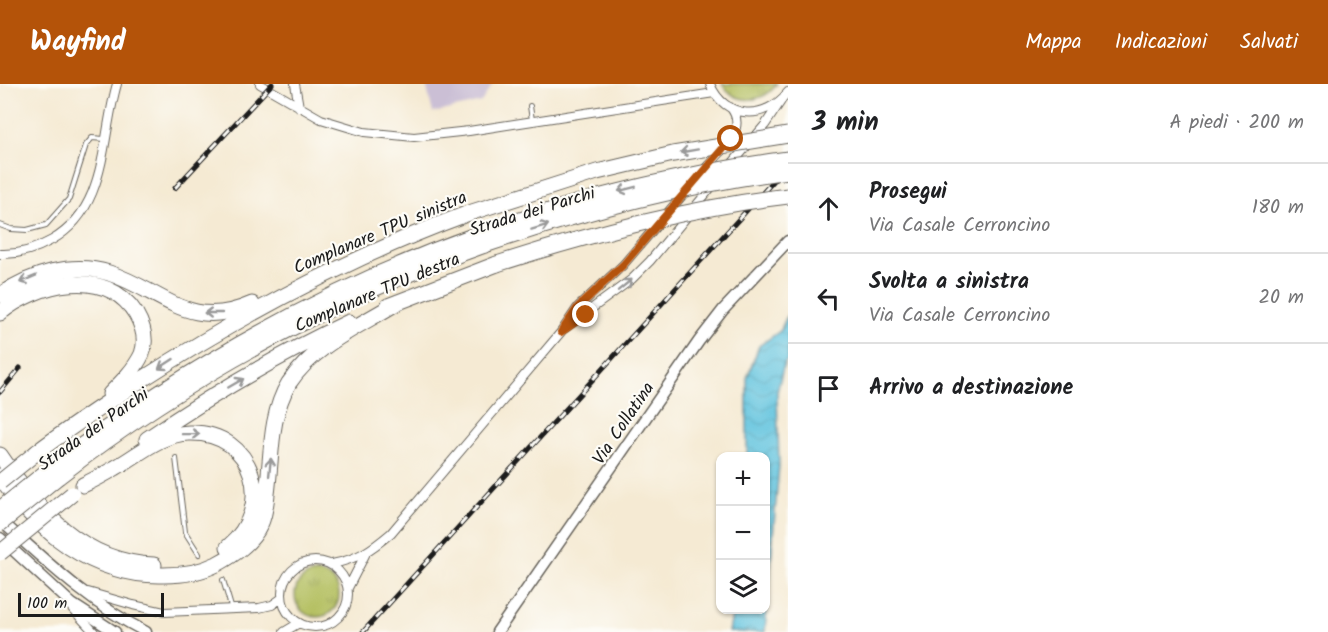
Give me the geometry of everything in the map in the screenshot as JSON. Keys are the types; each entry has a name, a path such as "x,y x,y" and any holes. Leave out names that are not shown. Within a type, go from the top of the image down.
{"highway":[{"name":"Complanare TPU sinistra","path":"0,482 80,420 228,326 345,264 469,213 597,172 673,154 788,135"},
{"name":"Strada dei Parchi","path":"0,522 55,472 141,404 275,323 382,272 481,240 564,207 672,178 788,159"},
{"name":"Strada dei Parchi","path":"481,240 674,190 740,177 788,171"},
{"name":"Complanare TPU destra","path":"0,553 78,490 169,424 314,338 364,315 497,264 615,228 699,208 788,196"},
{"path":"0,295 20,283 48,272 87,269 123,279 181,308 202,313 225,312 244,307 310,274 345,264"},
{"path":"0,313 28,294 49,287 70,284 92,285 110,291 132,307 143,331 144,344 141,355 119,385 80,420"},
{"path":"0,476 20,503 50,533 78,554 100,565 129,573 154,576 190,573 213,566 244,546 261,522 268,489 276,419 282,398 292,379 322,348 398,302"},
{"path":"0,454 29,496 66,532 100,553 135,564 184,565 219,553 234,542 244,530 255,497 252,475 241,455 220,438 203,434 179,434 159,441 78,490"},
{"name":"Strada dei Parchi","path":"0,509 55,472"}],"street":[{"path":"0,254 26,252 45,244 62,234 81,216 92,196 98,177 117,84"},
{"path":"260,84 321,119 364,132 414,137 469,131 714,93"},
{"path":"295,84 299,107"},
{"path":"332,564 345,579 348,588 345,609 330,624 320,627 299,623 285,608 282,597 286,580 297,566 314,561 332,564 350,561 365,554 391,533 561,332 578,307 623,265 731,139 738,122 736,115 714,93 710,84"},
{"path":"561,332 605,301 650,261 760,131 788,92"},
{"path":"729,107 742,112 756,113 769,109 781,101"},
{"name":"Via Collatina","path":"497,632 699,341 723,310 788,241"},
{"path":"0,522 94,602 146,632"},
{"path":"0,538 72,604 115,632"},
{"path":"348,588 365,554"},
{"path":"33,569 94,632"},
{"path":"68,581 90,593 164,612 259,609 273,605 282,597"},
{"path":"284,632 299,623"}],"lane":[{"path":"530,106 532,121"},
{"path":"0,225 11,229 27,230 46,225 69,200 86,145 92,138 104,139"},
{"path":"176,458 185,532 199,554"},
{"path":"223,580 232,610"}],"shaded area":[{"path":"426,84 493,84 481,102 433,113"}],"green space":[{"path":"722,84 777,84 771,91 757,98 742,99 734,96"},
{"path":"317,573 333,579 339,595 333,611 317,617 301,611 295,595 301,579"}],"water":[{"path":"788,314 788,359 784,364 777,392 779,465 770,572 770,452 747,452 747,378 759,346 780,331"},
{"path":"732,614 767,614 765,632 729,632"}],"railway":[{"path":"175,188 272,84"},
{"path":"363,632 788,165"},
{"path":"0,392 20,368"}],"route":[{"path":"586,315 561,332 578,307 623,265 731,139"}]}
